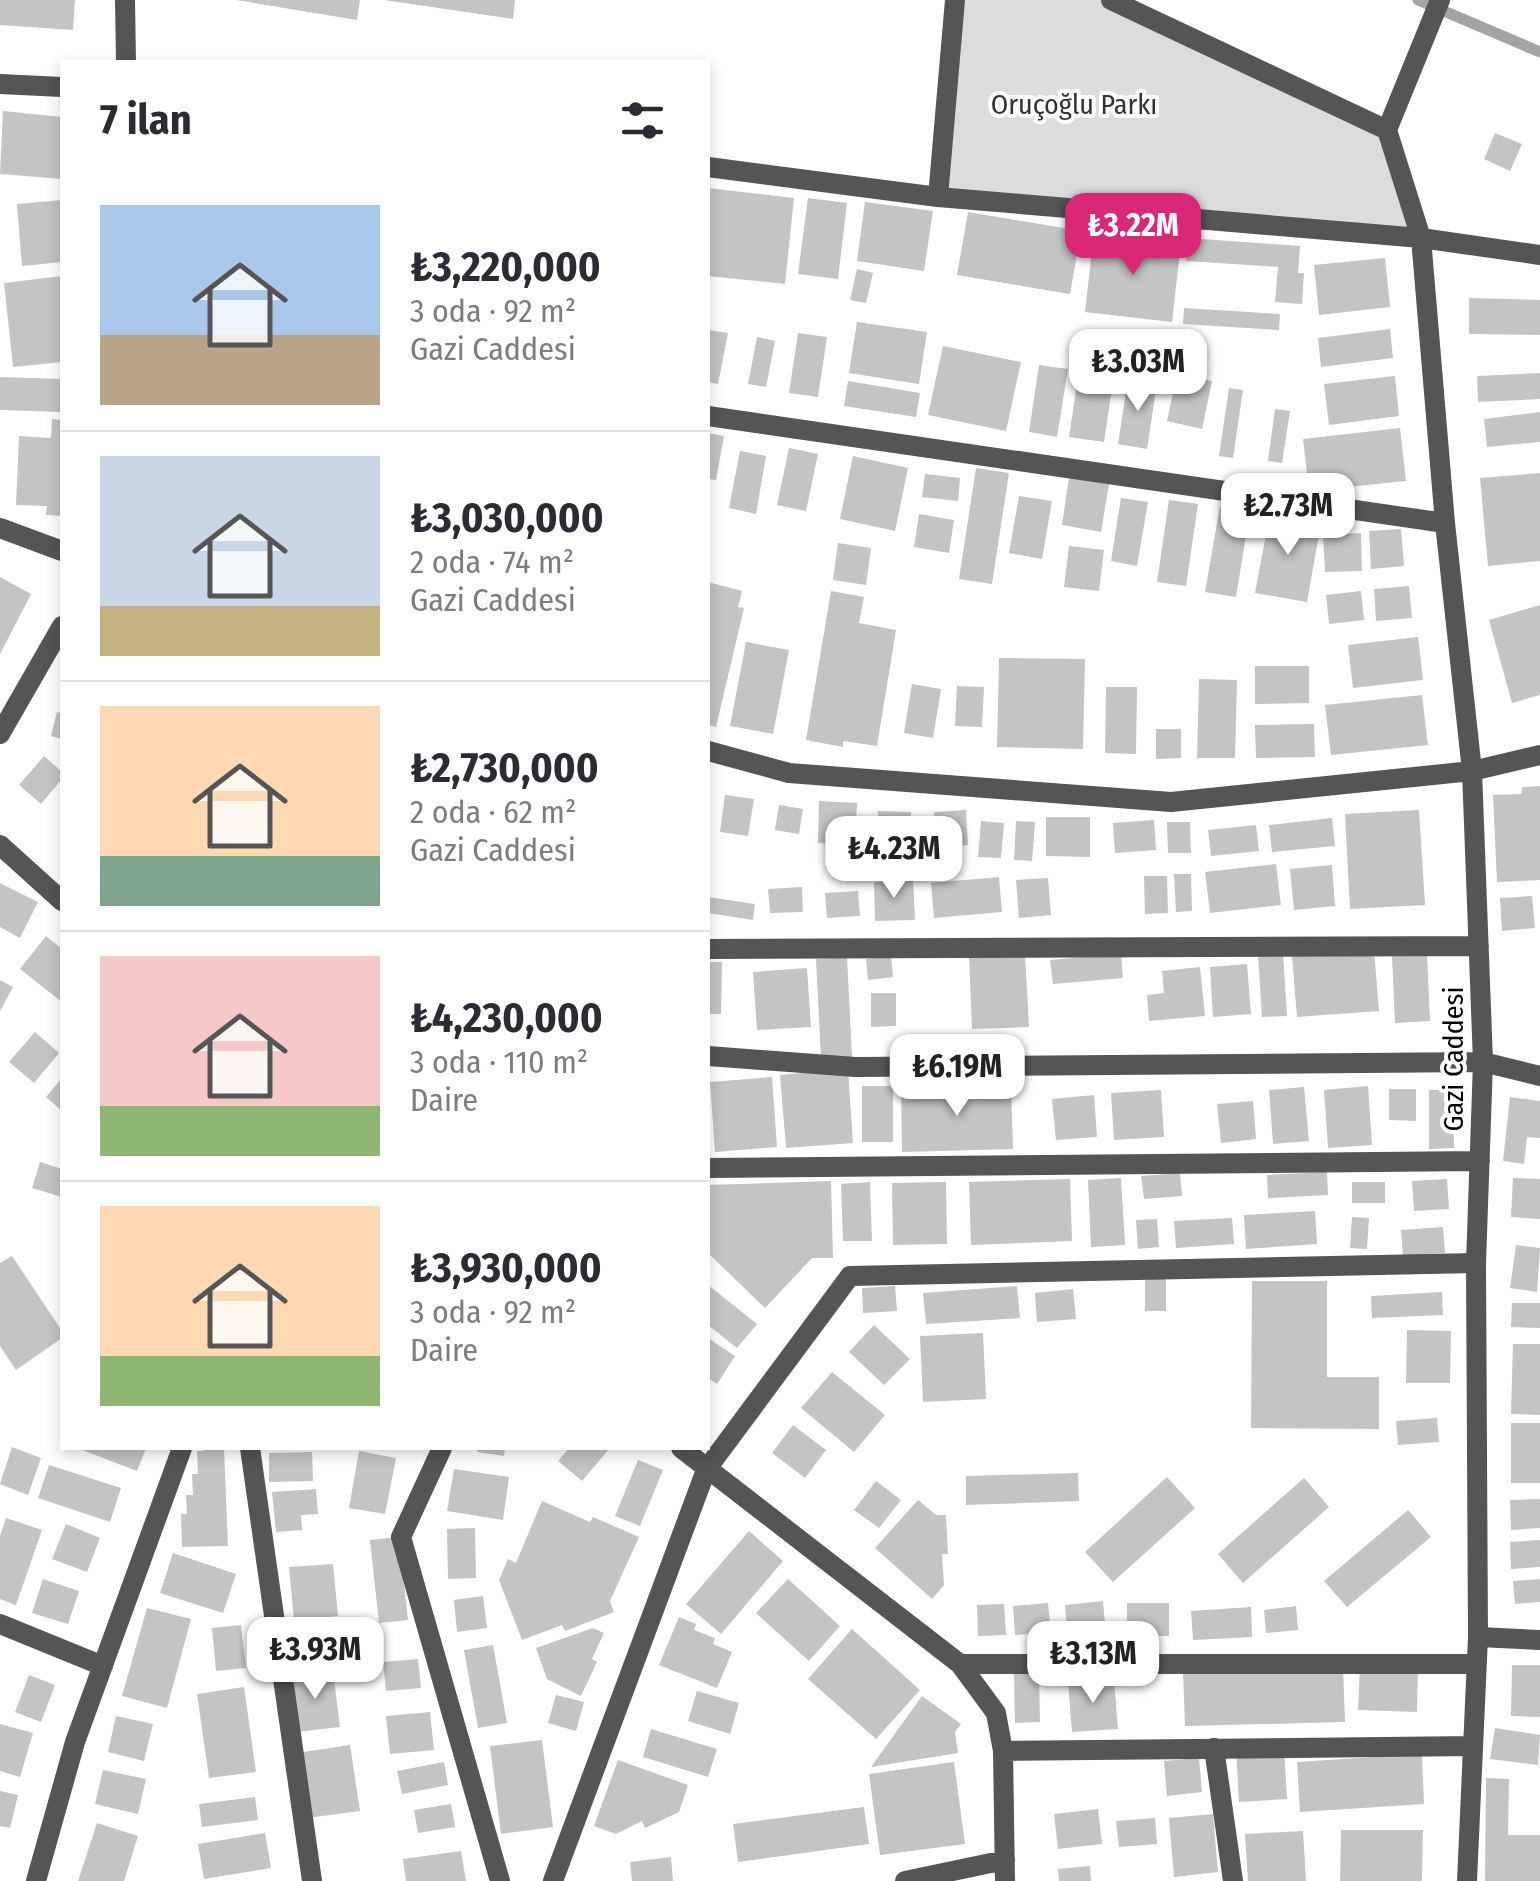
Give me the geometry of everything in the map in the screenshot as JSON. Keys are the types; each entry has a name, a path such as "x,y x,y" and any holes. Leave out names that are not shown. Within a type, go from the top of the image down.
{"street":[{"path":"125,0 126,60"},
{"path":"938,197 954,0"},
{"path":"1111,0 1386,130 1440,0"},
{"path":"0,84 60,87"},
{"name":"Gazi Caddesi","path":"1386,130 1421,238 1445,523 1472,771 1484,1062 1476,1263 1478,1637 1467,1881"},
{"path":"710,167 938,197 1421,238 1540,255"},
{"path":"710,416 1445,523"},
{"path":"0,528 60,550"},
{"path":"0,734 60,629"},
{"path":"710,752 789,772 1171,802 1472,771 1540,755"},
{"path":"0,845 60,900"},
{"path":"710,949 1479,946"},
{"path":"710,1056 855,1068 1484,1062 1540,1076"},
{"path":"710,1168 1480,1161"},
{"path":"554,1881 706,1470 850,1276 1476,1263"},
{"path":"36,1881 75,1742 181,1450"},
{"path":"250,1450 312,1881"},
{"path":"441,1450 401,1536 500,1881"},
{"path":"683,1450 960,1664 996,1714 1003,1751 1005,1870 905,1881"},
{"path":"0,1624 103,1666"},
{"path":"1478,1637 1540,1640"},
{"path":"960,1664 1476,1664"},
{"path":"1003,1751 1473,1746"},
{"path":"1214,1748 1233,1881"}],"green space":[{"name":"Oruçoğlu Parkı","path":"955,0 1111,0 1387,130 1421,238 938,197"}],"building":[{"path":"0,0 75,0 73,30 0,25"},
{"path":"236,0 360,0 357,20"},
{"path":"384,0 515,0 513,19"},
{"path":"3,111 60,117 60,179 0,174"},
{"path":"1495,133 1522,144 1510,171 1484,159"},
{"path":"710,188 794,198 785,284 710,276"},
{"path":"808,198 847,203 838,279 798,274"},
{"path":"60,200 60,262 22,266 17,204"},
{"path":"865,202 933,211 924,271 857,261"},
{"path":"968,212 1081,231 1070,294 957,275"},
{"path":"1094,233 1181,243 1172,322 1085,312"},
{"path":"1188,238 1300,246 1298,273 1304,273 1302,304 1275,302 1278,267 1186,261"},
{"path":"1385,258 1390,307 1319,315 1314,265"},
{"path":"857,269 873,273 866,303 850,300"},
{"path":"60,276 60,362 13,367 4,283"},
{"path":"1469,298 1540,300 1540,335 1469,334"},
{"path":"1184,308 1280,314 1279,330 1183,324"},
{"path":"857,322 927,332 919,384 849,373"},
{"path":"1390,329 1393,358 1321,367 1318,338"},
{"path":"710,330 728,333 718,384 710,382"},
{"path":"798,333 827,337 818,397 789,393"},
{"path":"757,337 775,341 766,387 748,384"},
{"path":"943,346 1021,362 1006,431 928,415"},
{"path":"1039,365 1068,369 1057,437 1029,432"},
{"path":"1540,373 1540,399 1478,402 1477,376"},
{"path":"1177,374 1212,381 1202,429 1167,421"},
{"path":"1395,376 1399,416 1329,425 1324,384"},
{"path":"0,377 60,379 60,412 0,410"},
{"path":"1078,377 1113,382 1104,442 1069,437"},
{"path":"1128,379 1157,383 1147,449 1118,444"},
{"path":"848,381 920,393 916,417 844,406"},
{"path":"1229,388 1243,390 1233,458 1219,456"},
{"path":"1275,409 1290,411 1282,463 1268,461"},
{"path":"1540,412 1540,442 1487,447 1484,419"},
{"path":"52,419 60,420 60,516 46,515 47,506 16,505 19,436 51,438"},
{"path":"1400,428 1406,481 1309,491 1303,439"},
{"path":"710,433 724,436 716,480 710,479"},
{"path":"789,448 818,454 806,511 777,505"},
{"path":"740,451 766,456 756,514 729,508"},
{"path":"853,456 908,468 895,531 840,519"},
{"path":"976,468 1009,473 992,584 959,579"},
{"path":"1540,473 1540,561 1488,566 1480,478"},
{"path":"925,474 960,478 958,501 922,497"},
{"path":"1069,478 1109,484 1101,532 1062,525"},
{"path":"1019,496 1052,501 1042,559 1009,553"},
{"path":"1121,498 1148,502 1137,566 1111,561"},
{"path":"1169,500 1198,504 1186,586 1157,582"},
{"path":"1220,506 1250,511 1236,597 1205,592"},
{"path":"1270,513 1321,523 1307,602 1255,593"},
{"path":"919,514 954,520 949,553 914,547"},
{"path":"1401,529 1404,566 1371,569 1369,531"},
{"path":"1361,533 1362,571 1325,572 1323,535"},
{"path":"838,543 871,548 866,585 833,580"},
{"path":"1069,546 1104,550 1099,591 1064,587"},
{"path":"0,577 31,594 0,654"},
{"path":"710,583 742,591 738,607 744,608 716,727 710,726"},
{"path":"1409,586 1412,618 1376,621 1374,589"},
{"path":"831,591 864,597 859,623 896,630 877,746 843,741 843,747 806,740"},
{"path":"1361,591 1364,620 1329,624 1326,595"},
{"path":"1540,605 1540,695 1512,703 1489,620"},
{"path":"1418,637 1423,680 1353,688 1348,645"},
{"path":"746,642 789,650 773,734 730,726"},
{"path":"999,658 1085,659 1083,749 997,747"},
{"path":"1255,666 1309,666 1309,703 1255,704"},
{"path":"1199,679 1237,680 1235,758 1197,758"},
{"path":"912,684 941,689 933,738 904,733"},
{"path":"957,686 984,687 982,727 955,726"},
{"path":"1106,687 1137,687 1136,754 1105,753"},
{"path":"1422,695 1428,745 1331,755 1325,705"},
{"path":"57,712 60,713 60,738 51,736"},
{"path":"1314,724 1315,757 1256,758 1255,725"},
{"path":"1156,729 1181,729 1181,758 1156,759"},
{"path":"44,756 60,770 60,781 41,804 19,785"},
{"path":"1540,786 1540,880 1497,882 1493,795 1522,794 1522,787"},
{"path":"725,795 754,799 748,836 720,832"},
{"path":"819,801 857,803 855,844 818,843"},
{"path":"779,805 803,809 799,834 775,830"},
{"path":"966,810 968,845 937,848 934,812"},
{"path":"1419,810 1425,905 1350,909 1345,814"},
{"path":"878,811 911,812 910,845 877,844"},
{"path":"1046,817 1090,817 1090,857 1046,856"},
{"path":"1332,818 1335,846 1272,852 1269,825"},
{"path":"1154,820 1156,850 1115,853 1113,823"},
{"path":"981,821 1004,823 1001,858 978,857"},
{"path":"1016,821 1035,822 1032,861 1014,860"},
{"path":"1167,822 1190,822 1191,853 1168,853"},
{"path":"1256,825 1259,851 1211,856 1208,830"},
{"path":"1276,864 1281,905 1210,913 1205,872"},
{"path":"1332,865 1335,906 1294,910 1290,869"},
{"path":"1174,874 1191,874 1192,911 1176,912"},
{"path":"1144,876 1167,876 1168,913 1145,914"},
{"path":"999,877 1002,912 934,918 931,883"},
{"path":"1048,878 1051,915 1019,918 1016,880"},
{"path":"913,880 915,920 875,921 874,882"},
{"path":"0,883 38,902 20,938 0,927"},
{"path":"802,887 803,912 770,913 768,889"},
{"path":"858,891 860,916 827,918 825,893"},
{"path":"1532,896 1535,928 1502,931 1500,898"},
{"path":"710,897 755,904 753,920 710,913"},
{"path":"46,936 60,947 60,1000 20,969"},
{"path":"1374,950 1379,1011 1297,1017 1292,956"},
{"path":"1283,953 1287,1016 1262,1017 1258,955"},
{"path":"1025,954 1029,1027 972,1029 969,957"},
{"path":"1121,954 1123,978 1053,984 1050,960"},
{"path":"1427,955 1430,1021 1395,1023 1392,956"},
{"path":"891,956 893,977 868,980 866,959"},
{"path":"847,957 852,1057 821,1058 816,959"},
{"path":"710,962 722,962 721,1014 710,1014"},
{"path":"1247,964 1251,1014 1213,1017 1210,967"},
{"path":"1200,967 1205,1016 1149,1021 1147,995 1164,993 1162,971"},
{"path":"807,968 811,1027 757,1030 753,972"},
{"path":"0,980 13,987 0,1011"},
{"path":"871,993 896,993 896,1026 871,1027"},
{"path":"35,1032 59,1053 34,1083 9,1062"},
{"path":"848,1069 853,1143 786,1148 780,1075"},
{"path":"772,1077 777,1147 715,1152 710,1082"},
{"path":"60,1080 60,1109 46,1097"},
{"path":"1011,1085 1013,1149 902,1152 901,1088"},
{"path":"862,1086 893,1086 893,1142 862,1142"},
{"path":"1368,1086 1372,1145 1328,1148 1324,1090"},
{"path":"1304,1087 1309,1141 1273,1144 1269,1090"},
{"path":"1389,1089 1416,1089 1416,1121 1389,1120"},
{"path":"1161,1090 1164,1137 1114,1140 1111,1093"},
{"path":"1429,1090 1453,1090 1454,1148 1429,1149"},
{"path":"1094,1095 1097,1137 1056,1140 1052,1099"},
{"path":"1510,1097 1540,1101 1540,1138 1527,1137 1524,1164 1503,1161"},
{"path":"1253,1101 1256,1139 1221,1143 1217,1104"},
{"path":"40,1162 60,1168 60,1196 32,1188"},
{"path":"1327,1172 1328,1195 1268,1198 1267,1175"},
{"path":"1180,1173 1182,1196 1144,1199 1141,1176"},
{"path":"1121,1178 1125,1245 1091,1247 1088,1180"},
{"path":"1513,1178 1540,1179 1540,1219 1511,1217"},
{"path":"1070,1179 1072,1241 971,1245 969,1182"},
{"path":"1447,1179 1449,1209 1414,1211 1412,1181"},
{"path":"831,1181 833,1258 812,1258 765,1308 710,1255 710,1185"},
{"path":"870,1182 872,1241 843,1241 841,1184"},
{"path":"946,1182 947,1244 893,1245 892,1183"},
{"path":"1352,1182 1385,1182 1385,1203 1352,1203"},
{"path":"1315,1211 1317,1244 1246,1249 1244,1215"},
{"path":"1352,1217 1369,1218 1367,1249 1350,1248"},
{"path":"1232,1218 1234,1244 1176,1248 1174,1221"},
{"path":"1157,1219 1159,1247 1138,1249 1136,1220"},
{"path":"1443,1227 1445,1253 1403,1256 1401,1230"},
{"path":"1516,1245 1540,1248 1537,1292 1510,1288"},
{"path":"12,1256 60,1328 60,1339 16,1370 0,1346 0,1263"},
{"path":"1145,1278 1166,1278 1166,1311 1145,1311"},
{"path":"1252,1281 1327,1281 1327,1377 1379,1377 1379,1429 1251,1428"},
{"path":"895,1286 897,1311 863,1313 862,1288"},
{"path":"1017,1286 1020,1318 926,1324 923,1293"},
{"path":"710,1287 757,1324 737,1348 710,1327"},
{"path":"1073,1289 1076,1319 1037,1322 1035,1293"},
{"path":"1442,1292 1443,1315 1372,1318 1371,1296"},
{"path":"1512,1303 1540,1303 1540,1328 1511,1327"},
{"path":"874,1325 910,1359 884,1385 849,1352"},
{"path":"1407,1330 1451,1331 1450,1383 1406,1383"},
{"path":"983,1333 986,1399 923,1402 920,1336"},
{"path":"710,1339 735,1356 717,1384 710,1379"},
{"path":"1513,1344 1540,1344 1540,1415 1511,1414"},
{"path":"832,1372 885,1415 854,1452 801,1408"},
{"path":"1437,1418 1439,1442 1398,1445 1396,1421"},
{"path":"1511,1423 1540,1423 1540,1483 1511,1483"},
{"path":"793,1425 826,1450 805,1478 772,1453"},
{"path":"12,1447 41,1458 28,1495 0,1484"},
{"path":"82,1450 145,1450 137,1471"},
{"path":"224,1450 228,1546 182,1547 181,1514 187,1514 186,1495 193,1495 192,1474 198,1474 197,1451"},
{"path":"478,1450 505,1450 504,1456"},
{"path":"567,1450 608,1450 582,1481 558,1461"},
{"path":"359,1451 396,1458 385,1514 349,1508"},
{"path":"312,1452 313,1481 269,1482 269,1453"},
{"path":"638,1460 663,1470 640,1526 615,1516"},
{"path":"49,1465 121,1488 110,1522 38,1498"},
{"path":"454,1469 509,1477 503,1520 447,1511"},
{"path":"1078,1473 1079,1501 966,1505 966,1476"},
{"path":"1167,1477 1195,1508 1113,1582 1085,1552"},
{"path":"1304,1478 1329,1507 1243,1583 1218,1554"},
{"path":"876,1481 901,1500 879,1528 854,1510"},
{"path":"316,1489 318,1514 301,1515 302,1530 276,1532 272,1492"},
{"path":"1540,1499 1540,1528 1511,1530 1510,1500"},
{"path":"918,1500 936,1515 946,1515 948,1554 942,1554 944,1585 932,1599 875,1548"},
{"path":"542,1501 639,1537 610,1601 614,1612 565,1631 562,1625 522,1640 499,1580 508,1559 516,1563"},
{"path":"1408,1510 1431,1537 1347,1607 1324,1581"},
{"path":"6,1518 42,1530 16,1605 0,1599 0,1536"},
{"path":"66,1524 100,1538 87,1572 52,1559"},
{"path":"475,1528 476,1578 448,1579 447,1529"},
{"path":"749,1531 783,1561 721,1634 686,1604"},
{"path":"399,1537 408,1620 379,1623 370,1540"},
{"path":"1540,1540 1540,1567 1511,1569 1510,1542"},
{"path":"173,1553 236,1574 223,1613 160,1593"},
{"path":"333,1564 338,1616 294,1620 289,1567"},
{"path":"43,1579 79,1591 68,1624 32,1613"},
{"path":"788,1579 840,1626 809,1661 756,1613"},
{"path":"1540,1579 1540,1602 1515,1604 1513,1581"},
{"path":"483,1596 487,1628 457,1632 454,1600"},
{"path":"1103,1601 1105,1624 1067,1628 1065,1605"},
{"path":"1048,1603 1051,1632 1015,1635 1013,1606"},
{"path":"1127,1603 1169,1603 1169,1636 1127,1636"},
{"path":"1004,1604 1006,1635 978,1636 977,1605"},
{"path":"1296,1606 1298,1630 1266,1633 1264,1610"},
{"path":"1251,1607 1252,1637 1193,1640 1191,1611"},
{"path":"147,1608 191,1619 167,1708 122,1696"},
{"path":"679,1617 696,1624 694,1630 715,1638 713,1644 732,1652 717,1688 659,1665"},
{"path":"241,1625 246,1668 216,1671 212,1628"},
{"path":"345,1628 348,1654 291,1661 288,1634"},
{"path":"593,1628 604,1633 592,1659 597,1662 581,1696 547,1679 536,1648"},
{"path":"852,1629 920,1690 876,1739 808,1679"},
{"path":"493,1645 507,1723 478,1728 464,1650"},
{"path":"418,1659 421,1688 386,1691 383,1662"},
{"path":"1360,1664 1418,1666 1417,1712 1358,1710"},
{"path":"1512,1665 1540,1665 1540,1717 1511,1716"},
{"path":"1343,1666 1345,1722 1185,1726 1183,1671"},
{"path":"333,1671 340,1727 296,1732 289,1677"},
{"path":"1039,1672 1040,1722 1015,1723 1014,1673"},
{"path":"29,1675 55,1685 41,1722 15,1712"},
{"path":"1114,1680 1118,1729 1072,1732 1068,1682"},
{"path":"244,1687 256,1772 209,1778 197,1694"},
{"path":"697,1691 739,1703 730,1734 688,1721"},
{"path":"556,1695 584,1702 576,1731 548,1723"},
{"path":"922,1696 961,1724 955,1732 958,1753 871,1767"},
{"path":"430,1712 434,1750 390,1754 386,1716"},
{"path":"116,1716 153,1724 144,1761 108,1752"},
{"path":"0,1724 33,1733 20,1777 0,1771"},
{"path":"1495,1728 1540,1735 1538,1765 1490,1759"},
{"path":"651,1729 717,1749 708,1777 643,1757"},
{"path":"542,1740 553,1827 501,1834 490,1746"},
{"path":"350,1745 360,1811 307,1818 297,1753"},
{"path":"1284,1748 1287,1799 1239,1802 1236,1750"},
{"path":"1422,1754 1424,1804 1300,1812 1297,1762"},
{"path":"1199,1758 1202,1792 1167,1796 1164,1761"},
{"path":"618,1760 688,1785 679,1812 645,1828 642,1821 616,1834 594,1826"},
{"path":"444,1762 448,1785 402,1794 397,1771"},
{"path":"954,1762 965,1844 880,1855 869,1774"},
{"path":"103,1770 146,1779 138,1814 95,1804"},
{"path":"1486,1778 1509,1779 1508,1835 1540,1835 1540,1881 1485,1881"},
{"path":"0,1791 18,1795 10,1828 0,1826"},
{"path":"255,1797 258,1820 202,1827 199,1804"},
{"path":"451,1804 455,1827 418,1833 414,1810"},
{"path":"864,1807 869,1844 738,1862 733,1824"},
{"path":"1098,1809 1102,1844 1058,1849 1054,1814"},
{"path":"1213,1814 1218,1872 1174,1877 1169,1818"},
{"path":"1155,1818 1157,1844 1119,1847 1116,1821"},
{"path":"97,1823 138,1836 124,1881 78,1881"},
{"path":"1341,1830 1423,1830 1422,1881 1340,1881"},
{"path":"1303,1831 1306,1881 1248,1881 1245,1834"},
{"path":"265,1833 271,1868 204,1879 198,1844"},
{"path":"461,1851 466,1881 406,1881 403,1859"},
{"path":"671,1857 673,1881 632,1881 630,1862"},
{"path":"1090,1866 1091,1881 1059,1881 1058,1869"}],"waterway":[{"path":"1418,0 1540,52"}]}
